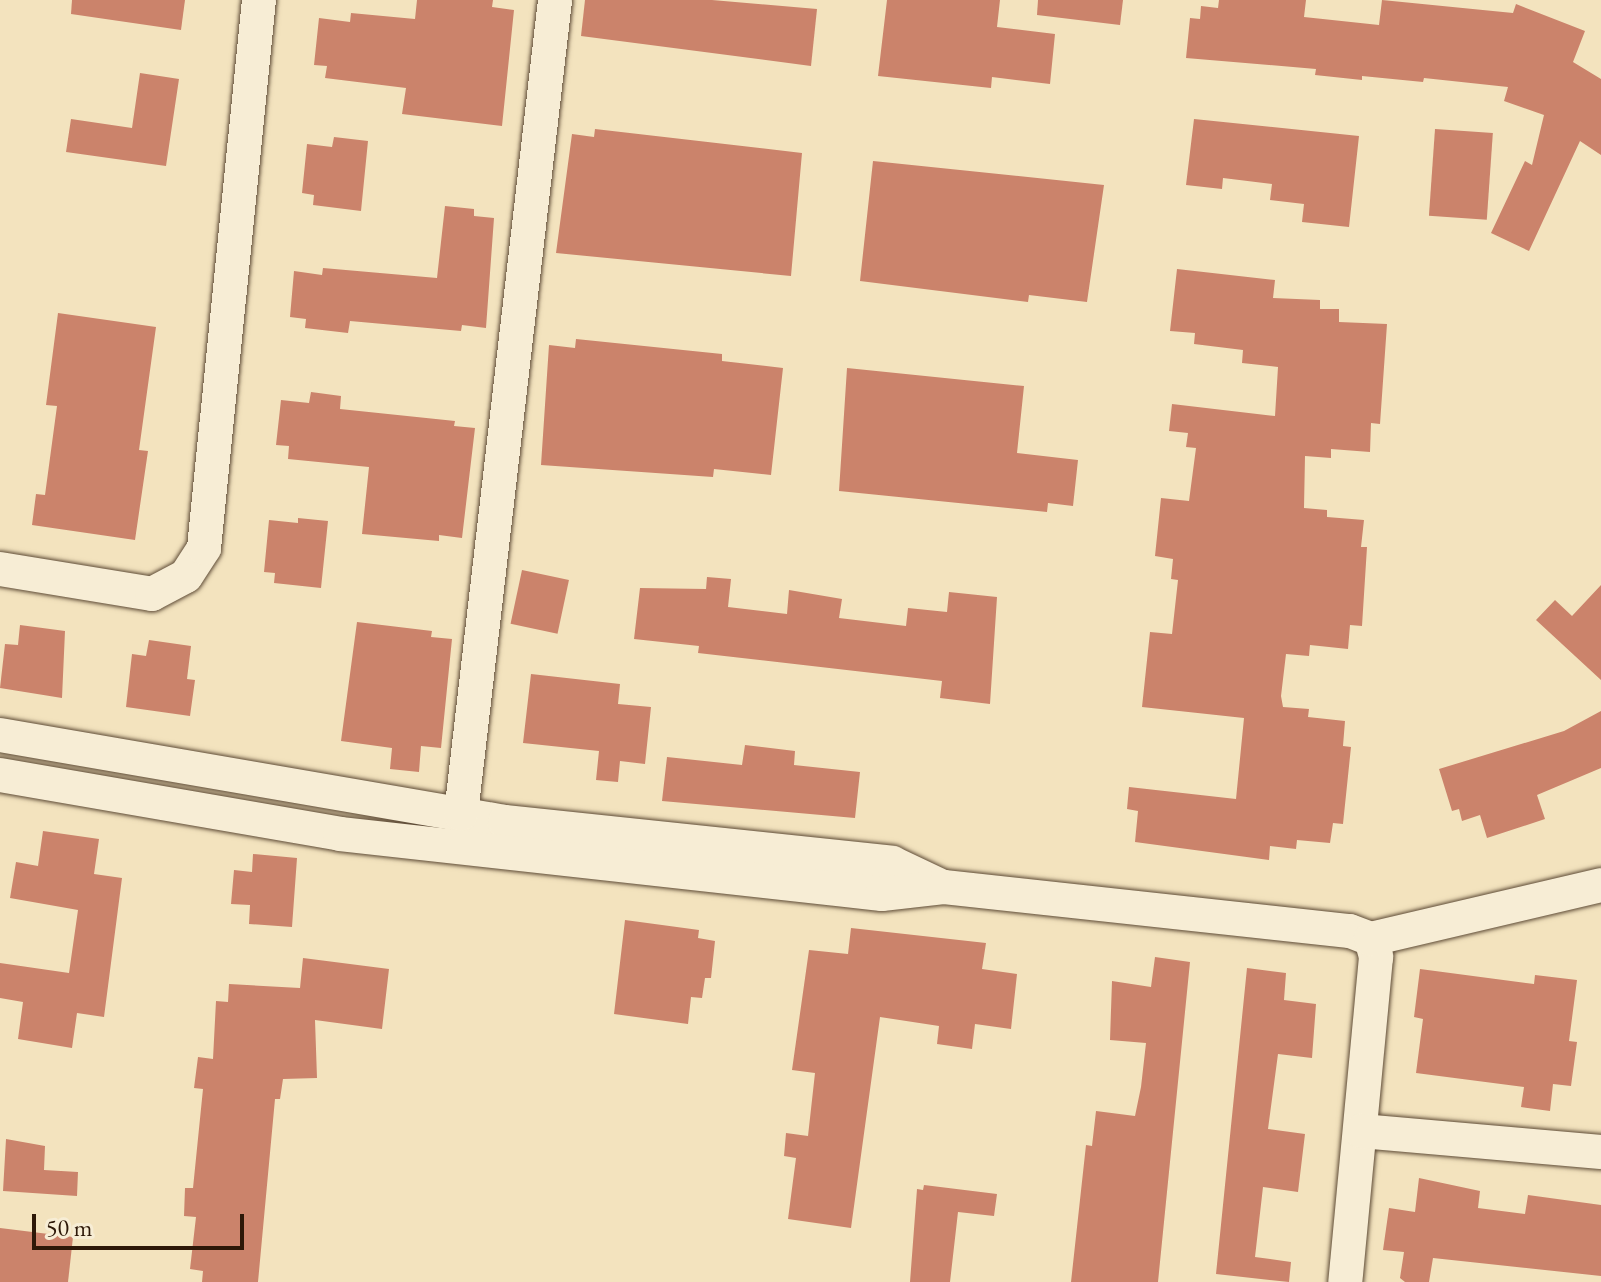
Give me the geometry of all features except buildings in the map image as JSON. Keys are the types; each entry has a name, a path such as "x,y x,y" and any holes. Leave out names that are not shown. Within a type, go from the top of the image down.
{"street":[{"path":"0,569 152,594 186,576 204,548 259,0"},
{"path":"461,814 555,0"},
{"path":"0,735 461,814 892,863 944,887"},
{"path":"0,775 340,834 882,894 944,887 1350,931 1371,939 1601,885"},
{"path":"1345,1282 1376,957 1371,939"},
{"path":"1361,1131 1601,1152"}]}
